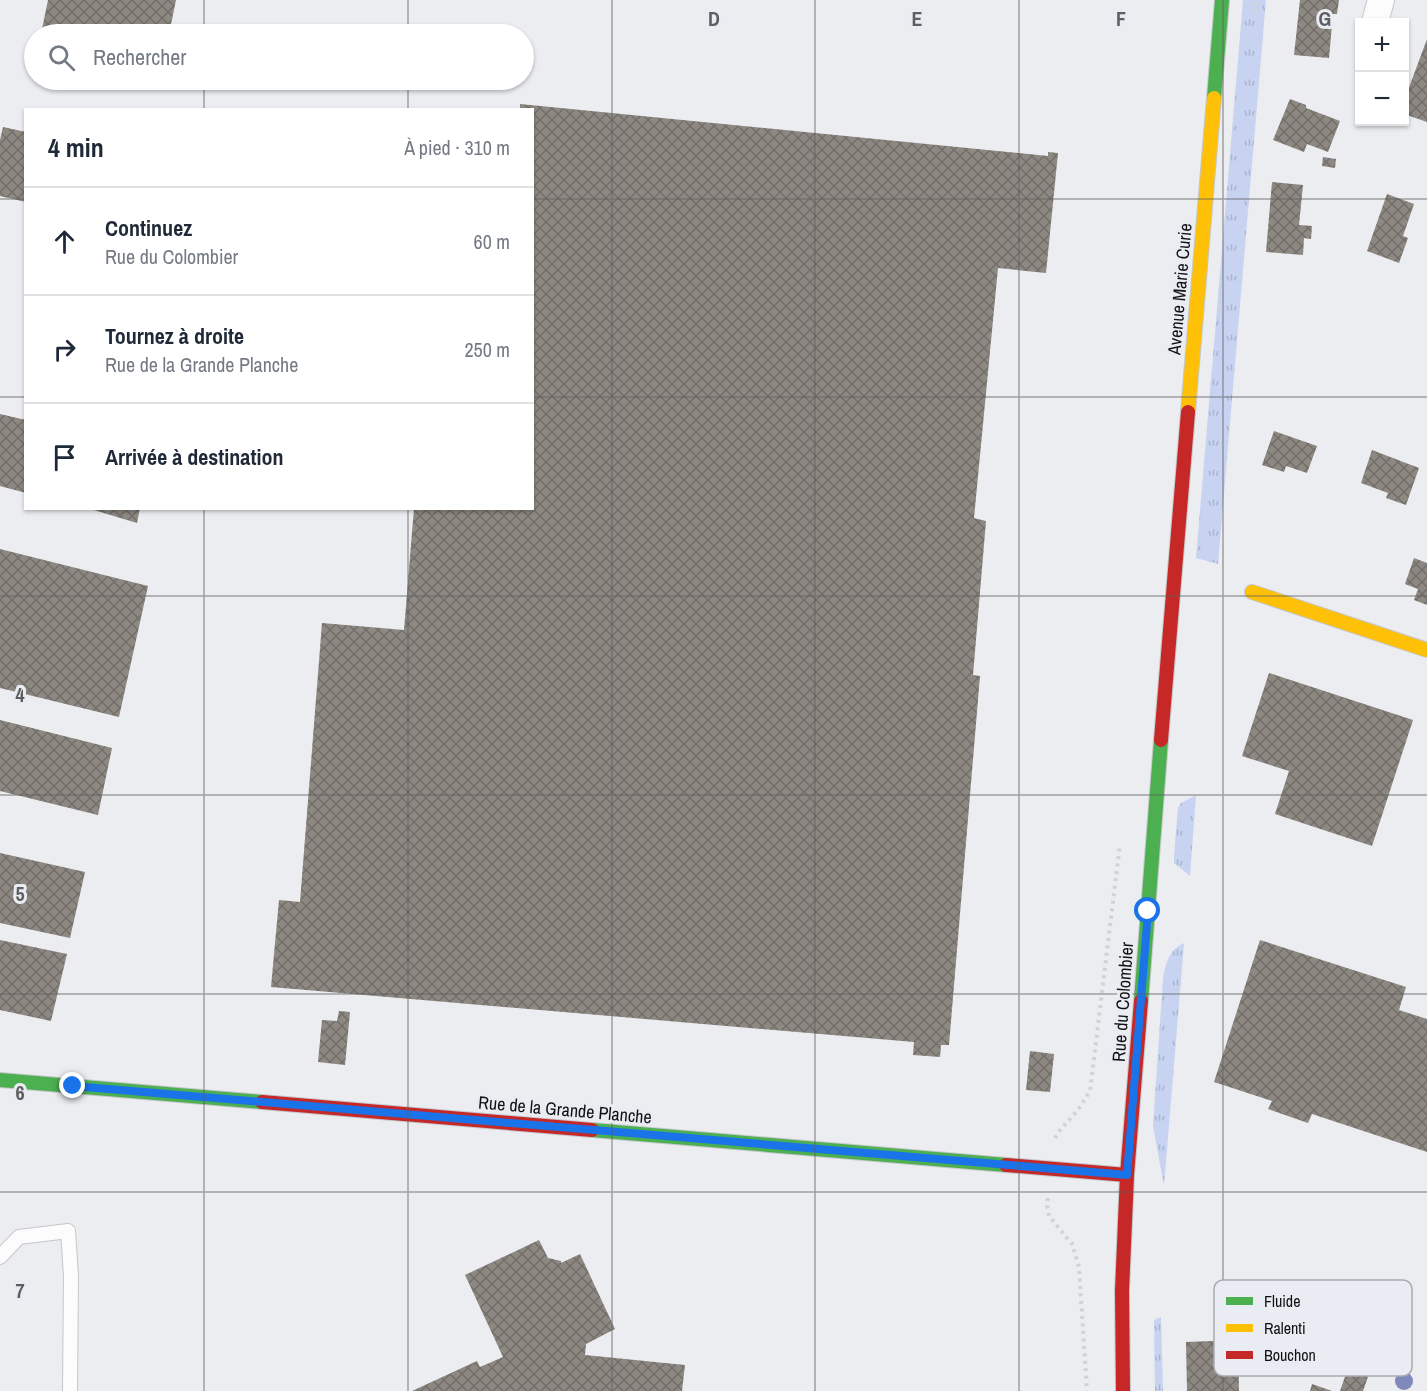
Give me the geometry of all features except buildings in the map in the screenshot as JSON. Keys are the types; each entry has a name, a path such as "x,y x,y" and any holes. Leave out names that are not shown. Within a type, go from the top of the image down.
{"main road":[{"name":"Avenue Marie Curie","path":"1174,580 1222,0"},
{"name":"Rue du Colombier","path":"1123,1391 1122,1291 1127,1175 1174,580"},
{"path":"1252,592 1427,650"},
{"name":"Rue de la Grande Planche","path":"0,1080 1127,1175"}],"street":[{"path":"1376,18 1381,0"}],"lane":[{"path":"0,1257 19,1237 68,1231 71,1276 70,1391"}],"path":[{"path":"1086,1391 1079,1267 1072,1244 1049,1216 1047,1206 1052,1143 1090,1091 1120,841"}],"green space":[{"path":"1243,0 1266,0 1218,564 1196,558"},
{"path":"1196,795 1190,876 1174,863 1174,856 1178,808 1181,803"},
{"path":"1184,943 1164,1186 1153,1126 1163,978 1172,953"},
{"path":"1161,1317 1163,1391 1155,1391 1154,1320"}],"traffic: fast":[{"path":"1214,98 1222,0"},
{"path":"1141,1001 1161,740"},
{"path":"0,1080 262,1102"},
{"path":"592,1130 1006,1165"}],"traffic: slow":[{"path":"1188,412 1214,98"},
{"path":"1252,592 1427,650"}],"traffic: jam":[{"path":"1161,740 1188,412"},
{"path":"1123,1391 1122,1291 1127,1175 1141,1001"},
{"path":"262,1102 592,1130"},
{"path":"1006,1165 1127,1175"}],"route":[{"path":"73,1086 1127,1175 1148,911"}]}
